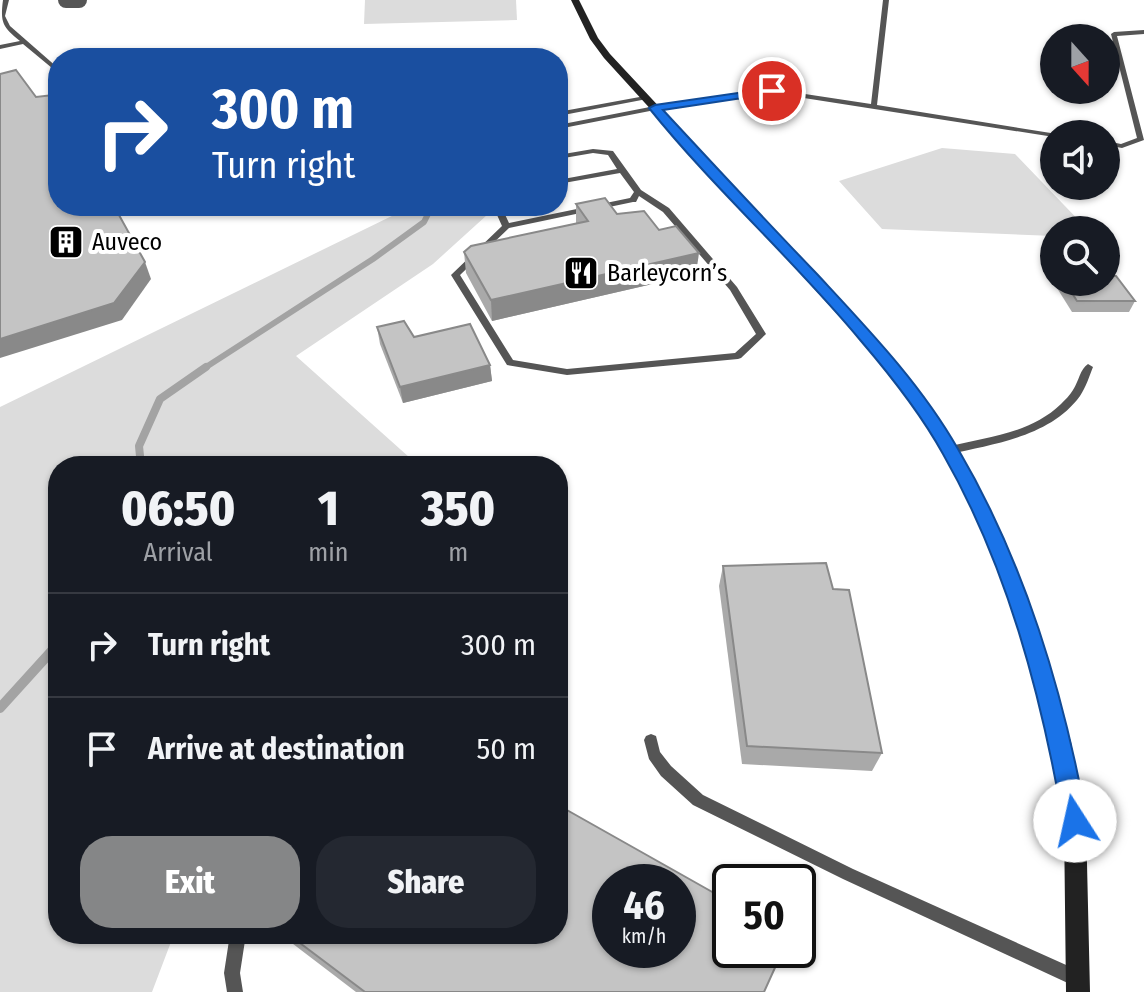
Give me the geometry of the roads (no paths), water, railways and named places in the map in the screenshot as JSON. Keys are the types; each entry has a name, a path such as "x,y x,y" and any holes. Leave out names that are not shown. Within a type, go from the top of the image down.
{"main road":[{"path":"575,0 594,39 865,336 906,386 950,450 998,543 1041,667 1061,742 1075,821 1078,986"}],"street":[{"path":"66,0 79,0"}],"lane":[{"path":"6,0 2,16 7,27 48,62"},
{"path":"874,105 886,0"},
{"path":"1120,146 1141,139 1114,34 1144,32"},
{"path":"0,47 24,42"},
{"path":"568,113 772,91 1040,133"},
{"path":"568,124 650,103"},
{"path":"555,216 506,226 455,275 510,363 567,372 738,356 761,334 734,289 666,210 638,192 610,153 593,151 568,155"},
{"path":"568,180 622,170"},
{"path":"568,213 633,200 638,192"},
{"path":"502,216 506,226"},
{"path":"950,450 1024,433 1049,419 1075,395 1088,367"},
{"path":"651,740 654,754 666,771 698,800 1078,986"},
{"path":"235,992 232,973 236,944"}],"waterway":[{"path":"205,368 373,259 424,222 427,216"},
{"path":"140,456 139,446 160,399 205,368"},
{"path":"0,708 48,655"}],"place":[{"name":"Auveco","path":"66,242"},
{"name":"Barleycorn’s","path":"581,273"}]}
